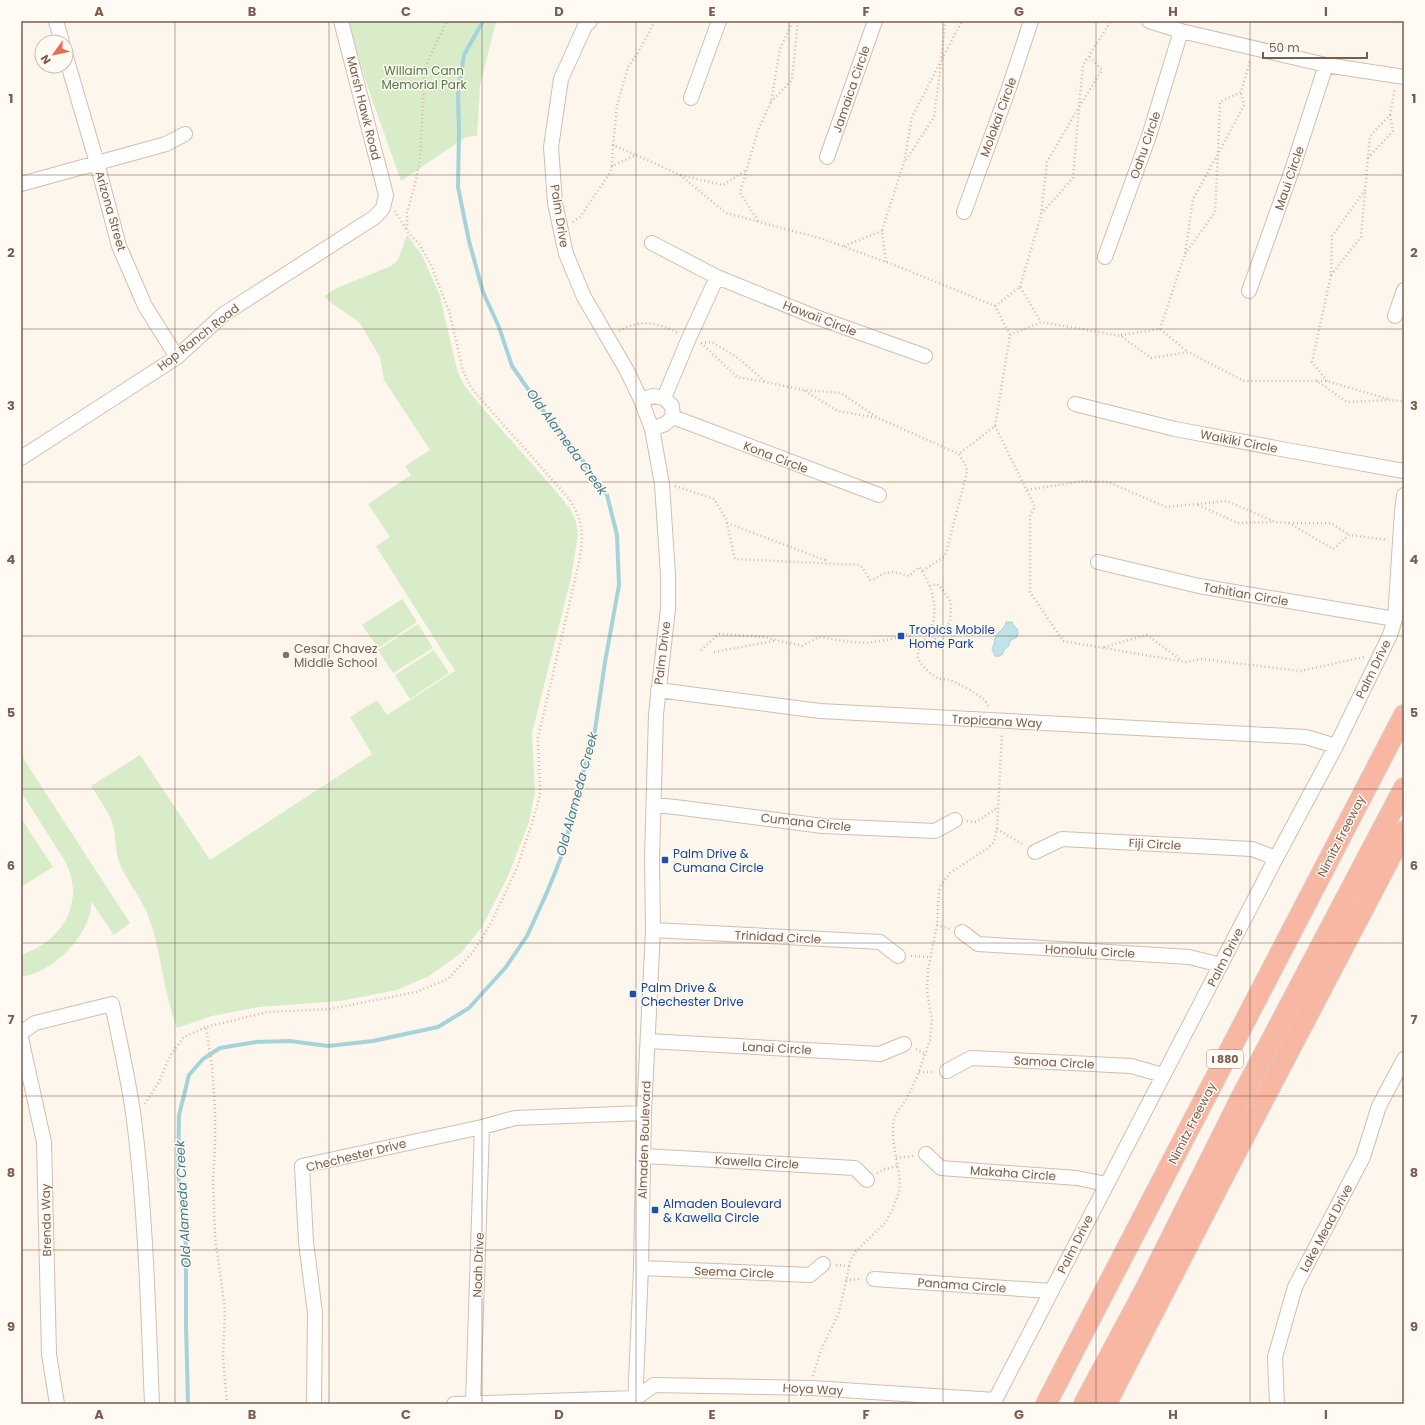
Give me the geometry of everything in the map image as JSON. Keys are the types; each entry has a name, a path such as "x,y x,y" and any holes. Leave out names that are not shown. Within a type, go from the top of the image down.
{"highway":[{"name":"Nimitz Freeway","path":"1046,1404 1404,715"},
{"name":"I 880","path":"1084,1404 1146,1288 1242,1096 1404,788"},
{"path":"1106,1404 1404,831"}],"street":[{"path":"56,21 60,34"},
{"name":"Marsh Hawk Road","path":"341,21 386,195"},
{"name":"Palm Drive","path":"590,21 585,26 561,79 551,147 555,203 566,254 584,297 626,368 652,429 662,487 668,576 668,608 656,714 652,877"},
{"path":"691,98 719,21"},
{"name":"Jamaica Circle","path":"827,158 875,21"},
{"name":"Molokai Circle","path":"964,212 1009,88 1031,21"},
{"path":"1149,21 1181,31 1326,65 1401,76"},
{"name":"Oahu Circle","path":"1105,257 1149,136 1181,31"},
{"name":"Maui Circle","path":"1249,291 1292,170 1326,65"},
{"name":"Arizona Street","path":"71,74 119,246 145,306 177,357"},
{"path":"21,184 166,144 185,134"},
{"name":"Hop Ranch Road","path":"21,458 177,357 224,314 375,217 382,208 386,195"},
{"name":"Hawaii Circle","path":"652,243 717,277 813,316 925,356"},
{"path":"664,398 695,340 717,277"},
{"path":"1395,316 1404,290"},
{"path":"640,400 653,396 664,398 672,406 672,417 665,424 652,429"},
{"name":"Waikiki Circle","path":"1075,404 1175,428 1404,471"},
{"name":"Kona Circle","path":"672,417 879,495"},
{"name":"Palm Drive","path":"994,1402 1106,1184 1336,746 1390,636 1395,618 1404,495"},
{"name":"Tahitian Circle","path":"1098,562 1199,586 1395,618"},
{"name":"Tropicana Way","path":"658,690 820,711 1306,737 1336,746"},
{"name":"Cumana Circle","path":"654,805 830,826 935,831 955,820"},
{"name":"Fiji Circle","path":"1034,852 1062,839 1252,849 1276,858"},
{"name":"Almaden Boulevard","path":"636,1401 641,1268 644,1114 653,930 652,877"},
{"name":"Trinidad Circle","path":"653,930 880,942 898,956"},
{"name":"Honolulu Circle","path":"962,932 978,944 1189,957 1221,965"},
{"path":"21,1033 35,1023 112,1004 128,1079 134,1121 143,1218 152,1404"},
{"name":"Brenda Way","path":"21,1038 44,1142 49,1354 57,1404"},
{"name":"Lanai Circle","path":"648,1040 880,1054 904,1044"},
{"name":"Samoa Circle","path":"947,1071 971,1058 1131,1066 1163,1075"},
{"name":"Lake Mead Drive","path":"1277,1404 1275,1357 1295,1287 1364,1157 1379,1106 1404,1059"},
{"name":"Chechester Drive","path":"314,1404 315,1313 306,1242 302,1166 482,1127 515,1118 644,1114"},
{"name":"Noah Drive","path":"474,1402 482,1127"},
{"name":"Makaha Circle","path":"926,1154 941,1168 1077,1178 1106,1184"},
{"name":"Kawella Circle","path":"643,1156 855,1168 867,1180"},
{"name":"Seema Circle","path":"641,1268 810,1275 823,1264"},
{"name":"Panama Circle","path":"874,1279 1051,1291"},
{"name":"Hoya Way","path":"636,1401 654,1384 812,1388 994,1402"},
{"path":"454,1404 474,1402 636,1401"}],"path":[{"path":"134,1121 159,1082 171,1054 184,1037 206,1027 267,1012 330,1008 416,992 448,979 473,952 491,923 517,868 537,806 540,794 538,738 570,605 580,558 582,538 578,514 570,500 471,388 463,371 450,314 431,265 418,244 407,231 407,213 420,159 425,67 447,21"},
{"path":"561,230 580,216 610,173 612,166 617,105 628,67 639,51 655,21"},
{"path":"759,221 740,193 758,130 771,102 780,49 793,21"},
{"path":"771,102 792,80 798,21"},
{"path":"904,162 934,117 945,21"},
{"path":"886,262 882,230 904,162 912,117 962,21"},
{"path":"1041,214 1073,178 1083,65 1111,21"},
{"path":"1160,329 1185,254 1193,199 1244,105 1241,92 1253,48"},
{"path":"995,306 1020,287 1041,214 1047,162 1102,70 1089,56"},
{"path":"1368,158 1393,131 1390,115 1401,76"},
{"path":"1185,254 1215,212 1220,102 1241,92"},
{"path":"1330,275 1361,237 1370,136 1390,115"},
{"path":"613,144 680,174 723,184 746,171"},
{"path":"612,166 636,155"},
{"path":"680,174 726,213 808,234 886,262 995,306 1010,335 995,426 1035,507 1030,515 1030,592 1063,641 1182,662 1201,659 1301,671 1371,656 1378,659"},
{"path":"1327,381 1312,362 1330,275 1332,236 1365,190"},
{"path":"844,247 882,230"},
{"path":"1020,287 1041,322"},
{"path":"1010,335 1041,322 1121,336 1160,329 1188,352 1244,381 1327,381 1391,400"},
{"path":"607,336 636,323 650,323 665,326 695,340 736,377 803,390 841,393 878,418 958,454 966,466 967,472 946,553 944,557 922,571"},
{"path":"1121,336 1151,358 1188,352"},
{"path":"695,340 712,342 738,358 766,382"},
{"path":"1317,381 1347,402 1391,400 1404,401"},
{"path":"803,390 838,411 878,418"},
{"path":"958,454 995,426"},
{"path":"1027,490 1084,481 1108,482 1166,507 1227,501 1275,522"},
{"path":"662,487 674,486 714,499 726,519 735,559 859,565 862,567 870,580 873,580 886,573 894,572 909,576 920,567 930,586 934,599 935,610 933,623 918,652 918,658 930,673 939,678 951,680 983,698 1002,732 997,829 994,842 988,848 950,873 941,885 939,892 937,925 928,970 927,991 932,1020 930,1040 917,1078 906,1100 896,1114 893,1123 893,1139 900,1181 898,1192 886,1222 856,1250 851,1259 839,1312 821,1350 813,1378 812,1388"},
{"path":"1197,505 1238,523 1331,523 1349,535 1393,541 1400,544"},
{"path":"727,523 825,560 824,563"},
{"path":"1289,524 1333,549 1349,535"},
{"path":"928,635 935,639 950,622 951,603 943,590 937,584 930,586"},
{"path":"701,650 719,634 756,636 802,646 819,636 851,642 868,643 892,639 907,634 922,645"},
{"path":"1102,647 1147,635 1182,662"},
{"path":"714,652 776,640"},
{"path":"955,820 976,822 998,808"},
{"path":"997,829 1034,852"},
{"path":"898,956 930,957"},
{"path":"206,1027 212,1067 215,1106 216,1146 213,1180 215,1236 225,1310 223,1358 227,1404"},
{"path":"896,1158 926,1154"},
{"path":"867,1180 885,1169 897,1166"}],"green space":[{"name":"Willaim Cann Memorial Park","path":"348,21 498,21 495,26 480,85 477,136 466,137 401,181 368,88"},
{"path":"407,235 423,257 440,296 457,370 464,385 560,496 571,510 576,521 578,535 571,578 532,733 535,792 529,822 508,876 482,927 461,953 429,976 397,990 340,1001 259,1007 212,1016 177,1028 172,1014 157,945 149,918 146,910 121,867 117,855 114,830 107,810 91,786 140,755 210,860 372,754 350,717 377,700 387,715 455,671 376,546 390,537 368,504 411,475 405,466 430,450 384,380 380,357 359,322 334,305 324,296 337,288 391,266 398,260"},
{"path":"402,599 417,622 378,648 362,625"},
{"path":"418,624 433,648 393,673 378,650"},
{"path":"434,650 449,673 410,699 395,675"},
{"path":"21,755 130,923 114,935 91,901 90,912 86,924 73,945 44,969 21,977 21,955 41,946 58,931 69,912 72,902 73,886 65,861 21,792"},
{"path":"21,818 53,867 21,887"}],"water":[{"path":"1006,622 1012,622 1018,631 1017,637 1010,641 1008,647 1004,649 1001,655 995,656 992,649 995,638"}],"waterway":[{"name":"Old Alameda Creek","path":"188,1404 186,1245 178,1172 179,1115 189,1075 203,1059 220,1048 256,1042 290,1041 328,1046 373,1041 438,1027 469,1008 506,967 527,936 548,890 564,850 575,801 595,730 605,662 619,585 617,535 607,495 578,454 546,415 512,366 499,327 483,292 469,241 458,187 458,94 464,55 483,21"}],"place":[{"name":"Tropics Mobile Home Park","path":"901,636"},
{"name":"Cesar Chavez Middle School","path":"286,655"},
{"name":"Palm Drive & Cumana Circle","path":"665,860"},
{"name":"Palm Drive & Chechester Drive","path":"633,994"},
{"name":"Almaden Boulevard & Kawella Circle","path":"655,1210"}]}
